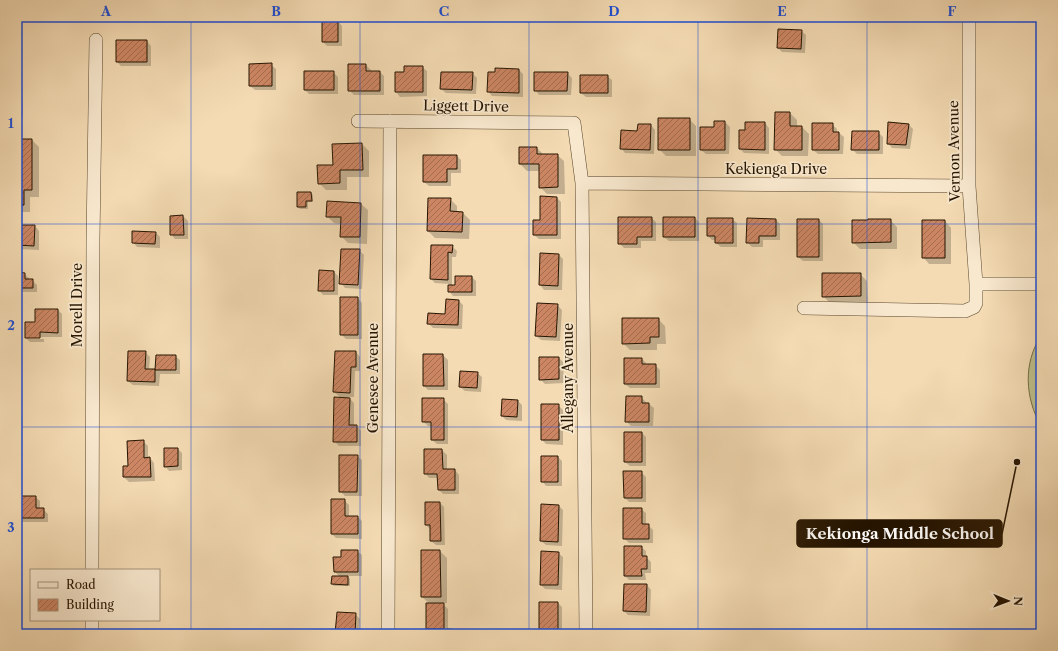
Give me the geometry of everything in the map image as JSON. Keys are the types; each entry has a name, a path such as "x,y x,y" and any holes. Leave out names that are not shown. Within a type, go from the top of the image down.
{"street":[{"name":"Vernon Avenue","path":"804,308 965,311 974,307 976,303 976,284 969,186 969,17"},
{"name":"Morell Drive","path":"92,569 93,240 96,40"},
{"name":"Liggett Drive","path":"358,121 574,123"},
{"name":"Genesee Avenue","path":"388,634 390,121"},
{"name":"Allegany Avenue","path":"574,123 582,183 586,634"},
{"name":"Kekienga Drive","path":"582,183 969,186"},
{"path":"976,284 1041,284"},
{"path":"92,621 92,634"}],"green space":[{"path":"1041,336 1041,426 1032,404 1028,381 1031,358 1035,346"}],"building":[{"path":"322,20 338,20 338,42 322,42"},
{"path":"778,29 802,30 801,49 777,48"},
{"path":"116,40 147,40 147,62 116,62"},
{"path":"272,63 272,86 249,86 249,64"},
{"path":"348,64 366,64 366,71 380,71 380,91 348,91"},
{"path":"404,66 423,66 423,92 395,92 395,72 404,72"},
{"path":"495,68 519,69 519,93 487,92 488,72 495,72"},
{"path":"304,71 334,71 334,90 304,90"},
{"path":"441,72 473,72 472,90 440,89"},
{"path":"534,72 568,72 567,91 534,91"},
{"path":"580,75 608,75 608,93 580,93"},
{"path":"775,112 790,112 790,126 802,126 802,150 774,150"},
{"path":"658,118 690,118 690,150 658,150"},
{"path":"714,121 725,121 725,150 700,150 700,127 714,127"},
{"path":"745,122 765,122 765,150 739,149 739,130 745,130"},
{"path":"888,122 909,124 906,145 887,144"},
{"path":"812,123 833,123 833,132 839,132 839,150 812,150"},
{"path":"638,124 651,124 650,150 620,149 621,130 637,131"},
{"path":"852,131 879,131 879,150 851,150"},
{"path":"17,139 32,139 32,190 24,190 24,205 17,205"},
{"path":"362,143 363,170 340,170 340,183 318,184 317,165 333,165 332,144"},
{"path":"519,147 537,147 537,154 558,154 558,187 539,188 539,164 519,164"},
{"path":"423,155 457,155 457,169 447,169 447,182 423,182"},
{"path":"297,192 311,192 312,201 306,201 306,207 297,207"},
{"path":"540,196 557,197 557,235 533,235 533,220 540,220"},
{"path":"428,198 451,198 450,211 463,212 462,232 427,231"},
{"path":"327,201 361,203 360,237 340,237 341,217 326,217"},
{"path":"183,215 184,235 170,235 170,216"},
{"path":"618,217 652,217 652,237 637,237 637,244 618,244"},
{"path":"663,217 695,217 695,237 663,237"},
{"path":"707,218 733,218 733,243 715,243 715,236 707,236"},
{"path":"747,218 776,219 776,236 759,236 759,243 746,243"},
{"path":"797,219 819,219 819,257 797,257"},
{"path":"891,219 891,242 852,243 852,220"},
{"path":"922,220 945,220 945,258 922,258"},
{"path":"17,225 35,225 34,246 17,245"},
{"path":"132,231 156,232 155,244 132,243"},
{"path":"431,245 453,245 452,253 448,252 448,280 430,279"},
{"path":"341,249 360,249 358,285 339,284"},
{"path":"540,253 559,254 558,286 539,285"},
{"path":"319,270 334,271 334,291 318,291"},
{"path":"17,272 25,273 25,279 33,279 33,288 17,288"},
{"path":"822,273 861,273 861,296 822,297"},
{"path":"455,276 472,276 472,292 448,292 448,285 455,285"},
{"path":"340,297 358,297 358,335 340,335"},
{"path":"446,299 459,300 458,325 427,324 428,313 445,314"},
{"path":"537,303 558,304 556,337 535,336"},
{"path":"35,309 58,309 58,333 40,332 40,338 25,338 25,322 35,322"},
{"path":"622,318 659,318 659,337 650,337 650,343 622,344"},
{"path":"128,351 146,351 145,369 155,369 155,382 127,381"},
{"path":"335,351 356,351 356,367 351,367 350,393 333,392"},
{"path":"423,354 443,354 444,386 423,386"},
{"path":"156,355 176,355 176,370 155,370"},
{"path":"539,357 559,357 559,379 539,380"},
{"path":"624,358 642,358 642,364 656,364 656,384 624,384"},
{"path":"460,371 478,372 477,388 459,387"},
{"path":"626,396 642,396 642,403 649,403 649,422 625,422"},
{"path":"334,397 350,398 349,425 357,425 357,442 333,442"},
{"path":"422,398 444,398 444,440 431,440 431,422 422,422"},
{"path":"502,399 518,400 517,417 501,416"},
{"path":"541,404 559,404 559,440 541,440"},
{"path":"624,432 642,432 642,462 624,462"},
{"path":"144,440 144,458 150,457 151,477 123,477 123,466 128,466 127,441"},
{"path":"164,448 178,448 178,466 164,467"},
{"path":"424,449 442,449 443,469 455,469 455,490 438,490 437,474 424,474"},
{"path":"339,455 358,455 357,492 339,492"},
{"path":"541,456 558,456 558,482 541,482"},
{"path":"623,471 642,471 642,498 624,498"},
{"path":"17,491 19,491 19,496 36,496 36,508 44,508 44,518 17,518"},
{"path":"331,499 345,499 345,516 358,516 358,534 331,534"},
{"path":"425,502 440,502 441,541 430,541 430,525 425,525"},
{"path":"541,504 559,505 558,542 540,541"},
{"path":"623,508 642,508 642,524 649,524 649,539 623,539"},
{"path":"624,546 642,546 642,556 647,556 647,569 641,569 642,576 624,576"},
{"path":"341,550 358,550 358,572 334,572 333,557 341,557"},
{"path":"421,550 440,550 441,597 421,597"},
{"path":"541,551 559,552 558,585 540,585"},
{"path":"332,576 348,576 348,585 331,584"},
{"path":"624,584 647,584 646,612 623,611"},
{"path":"539,602 558,602 558,634 539,634"},
{"path":"426,603 444,603 444,629 426,629"},
{"path":"337,612 356,613 355,634 335,634"},
{"path":"447,629 463,630 463,634 447,634"}],"place":[{"name":"Kekionga Middle School","path":"1017,462"}]}
